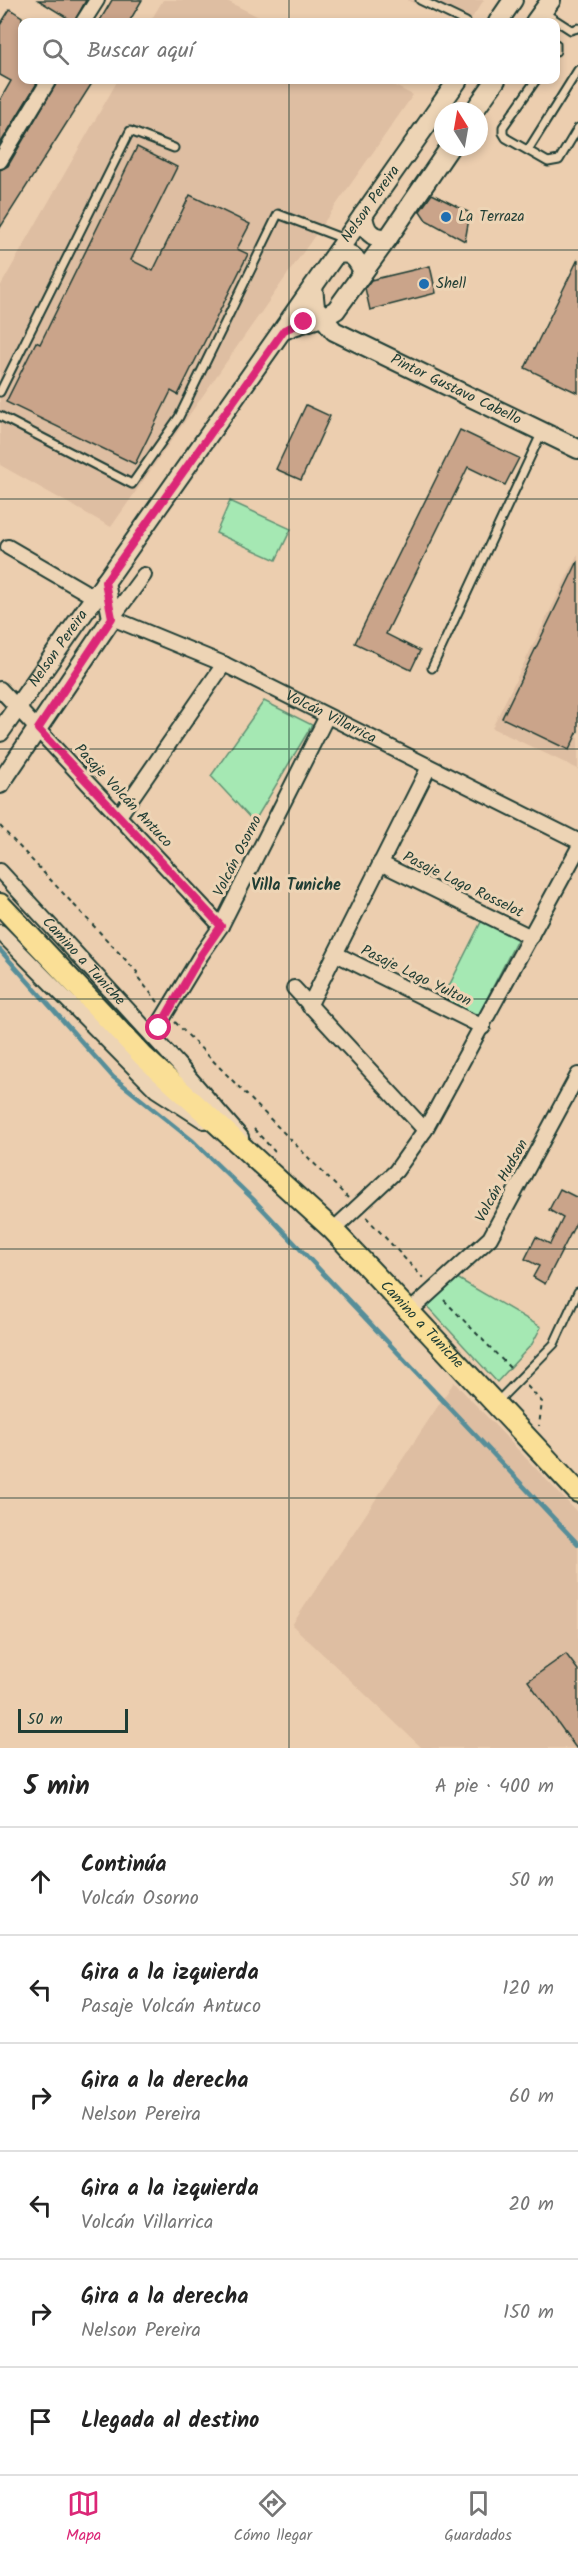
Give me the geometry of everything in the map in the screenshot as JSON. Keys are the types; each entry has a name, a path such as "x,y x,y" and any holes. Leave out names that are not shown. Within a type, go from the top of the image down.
{"main road":[{"name":"Camino a Tuniche","path":"0,904 114,1026 333,1230 578,1492"}],"street":[{"path":"86,18 97,0"},
{"path":"0,161 47,84"},
{"name":"Nelson Pereira","path":"447,102 456,84"},
{"path":"480,102 493,84"},
{"name":"Nelson Pereira","path":"0,732 363,215 434,121"},
{"path":"328,324 444,156"},
{"path":"363,215 369,234 388,238"},
{"path":"336,255 347,253 353,255 363,272"},
{"path":"313,287 314,304 328,324"},
{"path":"284,330 301,322 328,324"},
{"name":"Pintor Gustavo Cabello","path":"328,324 578,449"},
{"path":"8,547 94,597"},
{"name":"Nelson Pereira","path":"0,784 144,574"},
{"path":"105,582 112,618"},
{"name":"Volcán Villarrica","path":"112,618 224,664 578,841"},
{"path":"119,816 224,664"},
{"name":"Pasaje Volcán Antuco","path":"0,689 221,926"},
{"name":"Volcán Osorno","path":"152,1036 221,926 327,716"},
{"path":"309,1006 429,767"},
{"path":"333,1230 396,1171 425,1130 578,849"},
{"name":"Pasaje Lago Rosselot","path":"380,863 531,937"},
{"name":"Camino a Tuniche","path":"0,871 230,1123 259,1163"},
{"name":"Camino a Tuniche","path":"0,932 156,1090 239,1144"},
{"name":"Pasaje Lago Yulton","path":"336,954 483,1026"},
{"path":"294,988 425,1130"},
{"name":"Volcán Hudson","path":"409,1312 490,1238 578,1075"}],"lane":[{"path":"420,0 458,18"},
{"path":"560,23 570,30 578,28"},
{"path":"528,150 578,70"},
{"path":"533,84 503,128 506,138 554,163 559,160 578,128"},
{"path":"0,392 130,131 174,148"},
{"path":"0,416 132,484 179,417 278,214 347,239"},
{"path":"432,668 542,431"},
{"path":"495,1403 554,1344 578,1292"}],"path":[{"path":"0,826 137,972 136,975 167,1013 542,1402 535,1446"}],"shaded area":[{"path":"163,0 225,0 261,18 152,18"},
{"path":"407,0 484,0 472,18 445,18"},
{"path":"116,84 391,84 413,95 111,527 0,465 0,287"},
{"path":"578,554 578,769 492,728"},
{"path":"454,1382 578,1513 578,1748 422,1748 292,1625"}],"green space":[{"path":"230,501 291,529 276,560 216,533"},
{"path":"264,701 312,725 254,822 211,776"},
{"path":"482,920 518,938 478,1016 442,1000"},
{"path":"457,1278 541,1327 532,1344 497,1382 427,1306"}],"building":[{"path":"38,0 86,0 76,18 67,18"},
{"path":"112,0 142,0 131,18 101,18"},
{"path":"10,9 22,17 18,18 18,84 37,84 0,144 0,100 11,81 0,75 0,25"},
{"path":"56,84 91,84 0,228 0,170 8,166"},
{"path":"137,147 177,167 131,260 153,271 190,195 250,224 237,249 248,254 178,395 171,391 135,464 6,402 36,342 40,344"},
{"name":"La Terraza","path":"432,194 470,213 465,241 426,220 420,211"},
{"path":"578,259 578,393 525,368"},
{"path":"430,266 436,293 370,310 365,288 371,280"},
{"path":"306,405 330,416 301,480 276,469"},
{"path":"460,430 519,458 505,485 468,467 386,634 420,651 411,670 355,643"},
{"path":"578,561 578,731 569,750 502,718"},
{"path":"560,1189 578,1198 578,1219 545,1284 533,1277 539,1266 525,1259 536,1237 550,1244 563,1218 549,1210"},
{"path":"566,1654 578,1670 578,1748 528,1681"}],"waterway":[{"path":"0,950 113,1077 193,1141 253,1199 578,1544"}],"place":[{"name":"La Terraza","path":"446,217"},
{"name":"Shell","path":"424,284"}],"district":[{"name":"Villa Tuniche","path":"296,885"}],"route":[{"path":"159,1028 201,955 221,926 38,729 112,618 105,582 284,330 304,322"}]}
